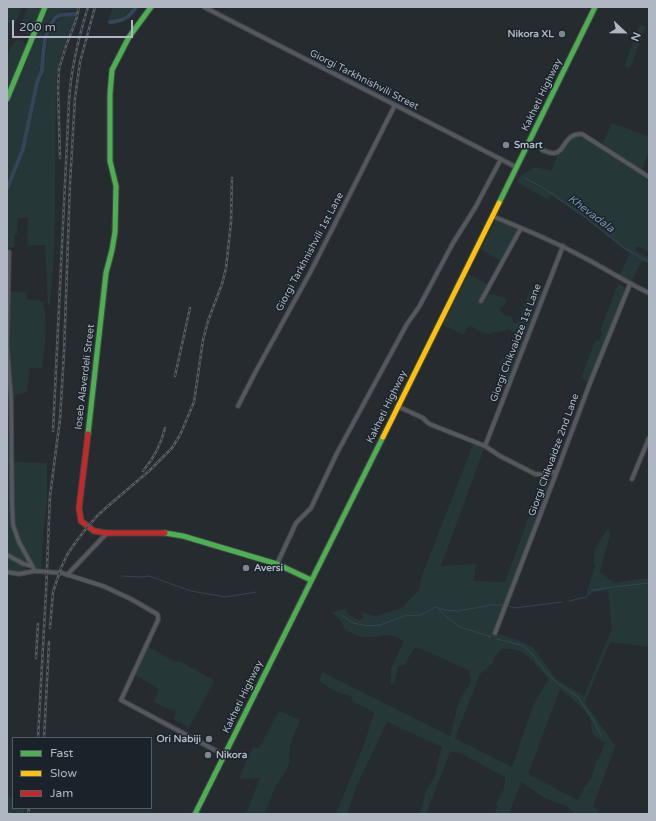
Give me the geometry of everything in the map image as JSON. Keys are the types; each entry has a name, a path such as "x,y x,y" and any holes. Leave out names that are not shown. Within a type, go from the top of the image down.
{"main road":[{"path":"7,100 45,7"},
{"name":"Ioseb Alaverdeli Street","path":"151,7 129,37 112,70 110,94 110,160 116,186 115,232 106,273 79,508 81,521 94,531 107,533 165,533 183,536 277,564 311,580"},
{"name":"Kakheti Highway","path":"195,814 595,7"}],"street":[{"name":"Giorgi Tarkhnishvili Street","path":"204,7 516,167"},
{"name":"Giorgi Tarkhnishvili 1st Lane","path":"238,406 311,272 395,105"},
{"path":"542,150 556,153 568,139 576,134 582,134 649,178"},
{"path":"277,564 296,523 311,508 337,453 407,324 419,306 453,243 476,208 501,159"},
{"path":"492,216 563,246 630,284 649,293"},
{"path":"481,301 521,228"},
{"name":"Giorgi Chikvaidze 1st Lane","path":"485,446 563,246"},
{"path":"9,252 7,348 11,408 13,525 19,542 35,571"},
{"name":"Giorgi Chikvaidze 2nd Lane","path":"495,633 590,383 630,284"},
{"path":"7,404 11,408"},
{"path":"397,406 423,418 432,425 485,446 500,456 534,474 540,475 557,471"},
{"path":"632,479 649,438"},
{"path":"67,575 107,533"},
{"path":"7,555 24,564 32,566"},
{"path":"7,572 19,574 35,571 62,573 104,586 157,614 158,620 121,700 224,755"}],"shaded area":[{"path":"7,7 22,7 15,23 12,24 7,22"},
{"path":"28,7 42,7 30,35 22,33 19,30"},
{"path":"49,7 78,7 76,16 62,52 56,77 54,255 50,305 48,305 45,245 27,246 28,218 18,218 17,234 14,235 14,247 8,248 7,291 7,195 25,150 38,89 43,73 50,30 60,19 66,16 75,16 76,11 65,11 54,16 51,18 46,27 42,40 39,72 25,135 7,183 7,107"},
{"path":"113,7 133,7 123,16 109,20"},
{"path":"640,25 646,27 630,68 624,66"},
{"path":"17,40 23,41 26,45 7,93 6,72 8,57 10,50"},
{"path":"612,123 649,137 649,150 642,170 602,145"},
{"path":"582,136 610,153 649,181 649,252 637,246 635,249 641,254 649,257 649,264 642,261 630,284 618,277 630,253 623,249 599,228 551,195 548,200 517,182 520,176 536,167 551,171 558,155 573,138"},
{"path":"497,218 521,228 502,262 481,249"},
{"path":"468,274 489,285 485,294 495,295 507,299 505,304 499,310 505,315 512,317 513,323 518,323 521,320 524,304 531,290 536,289 541,291 541,303 509,383 501,380 503,365 499,362 503,357 509,356 513,350 513,335 510,329 489,334 483,333 469,325 464,335 442,325"},
{"path":"618,284 625,287 620,308 590,383 581,378 595,341 600,340 602,333 601,328"},
{"path":"10,291 26,292 26,299 43,301 46,326 42,368 30,368 27,392 12,396 8,347"},
{"path":"7,435 9,437 10,500 7,500"},
{"path":"474,442 485,446 441,566 476,564 474,581 505,582 542,481 540,475 557,471 495,633 515,639 533,647 556,679 584,696 612,629 608,590 586,594 596,564 593,563 595,549 608,528 610,533 600,572 615,583 649,578 648,647 610,642 585,702 615,746 593,807 599,810 597,814 575,814 568,807 543,797 521,782 509,814 495,814 498,805 495,805 504,789 505,777 460,753 450,752 426,814 419,814 422,809 425,793 435,776 442,747 387,722 356,787 347,814 336,814 365,742 374,712 353,701 350,695 337,692 319,681 322,672 450,736 456,711 462,696 470,683 471,679 469,670 416,647 404,665 398,666 394,685 390,684 391,669 404,641 394,636 385,635 360,637 345,629 340,620 332,612 345,609 350,616 359,620 363,618 362,612 376,616 403,607 419,590 421,578","holes":["502,649 517,650 523,653 529,657 549,679 534,703 512,767 455,738 480,674 493,663 494,658","560,689 585,711 591,723 592,733 598,739 605,742 601,754 596,761 591,779 584,788 578,800 528,774"]},
{"path":"12,462 47,463 47,505 43,532 41,570 37,569 16,532"},
{"path":"7,506 10,506 13,535 27,559 26,562 7,552"},
{"path":"7,557 27,570 22,573 7,570"},
{"path":"147,646 175,662 179,661 212,679 214,682 189,728 173,719 176,712 153,702 160,689 135,675"},
{"path":"279,711 300,720 290,745 289,765 275,787 264,814 246,814 260,778 239,778 253,747 259,748"},
{"path":"7,795 12,798 12,809 24,809 24,814 7,814"}],"waterway":[{"path":"110,22 125,18 131,14 136,7"},
{"path":"7,189 23,149 37,83 42,70 45,39 49,27 55,18 60,15 75,14"},
{"name":"Khevadala","path":"525,178 542,187 581,214 623,247 649,262"},
{"path":"122,576 149,576 191,591 226,597 256,592"},
{"path":"569,601 586,597 593,590 649,583"},
{"path":"509,606 514,608 562,602"},
{"path":"343,616 353,623 368,626 380,625 407,615 417,616 435,607 445,610 458,611 491,605 503,605"},
{"path":"436,607 460,627 491,637"},
{"path":"496,639 524,646 557,683 578,697 594,721 601,735"},
{"path":"7,811 13,814"}],"railway":[{"path":"60,158 58,88 59,69 79,7"},
{"path":"53,431 69,101 71,77 88,7"},
{"path":"38,737 50,496 60,419 64,353 70,183 75,98 80,62 95,7"},
{"path":"50,628 53,592 67,555 97,516 149,471 172,448 180,435 194,402 203,340 226,268 231,222 232,178"},
{"path":"175,376 190,308"},
{"path":"143,471 157,451 165,428"},
{"path":"36,658 38,624"},
{"path":"44,737 49,642"},
{"path":"28,814 29,809"}],"traffic: fast":[{"path":"7,99 45,7"},
{"path":"88,434 106,273 115,232 116,186 110,161 110,94 112,70 129,37 151,7"},
{"path":"499,203 595,7"},
{"path":"195,814 383,437"},
{"path":"165,533 183,536 277,564 311,580"}],"traffic: slow":[{"path":"383,437 499,203"}],"traffic: jam":[{"path":"88,434 79,508 81,521 94,531 107,533 165,533"}],"place":[{"name":"Nikora XL","path":"562,34"},
{"name":"Smart","path":"506,145"},
{"name":"Aversi","path":"246,568"},
{"name":"Ori Nabiji","path":"209,739"},
{"name":"Nikora","path":"208,755"}]}
